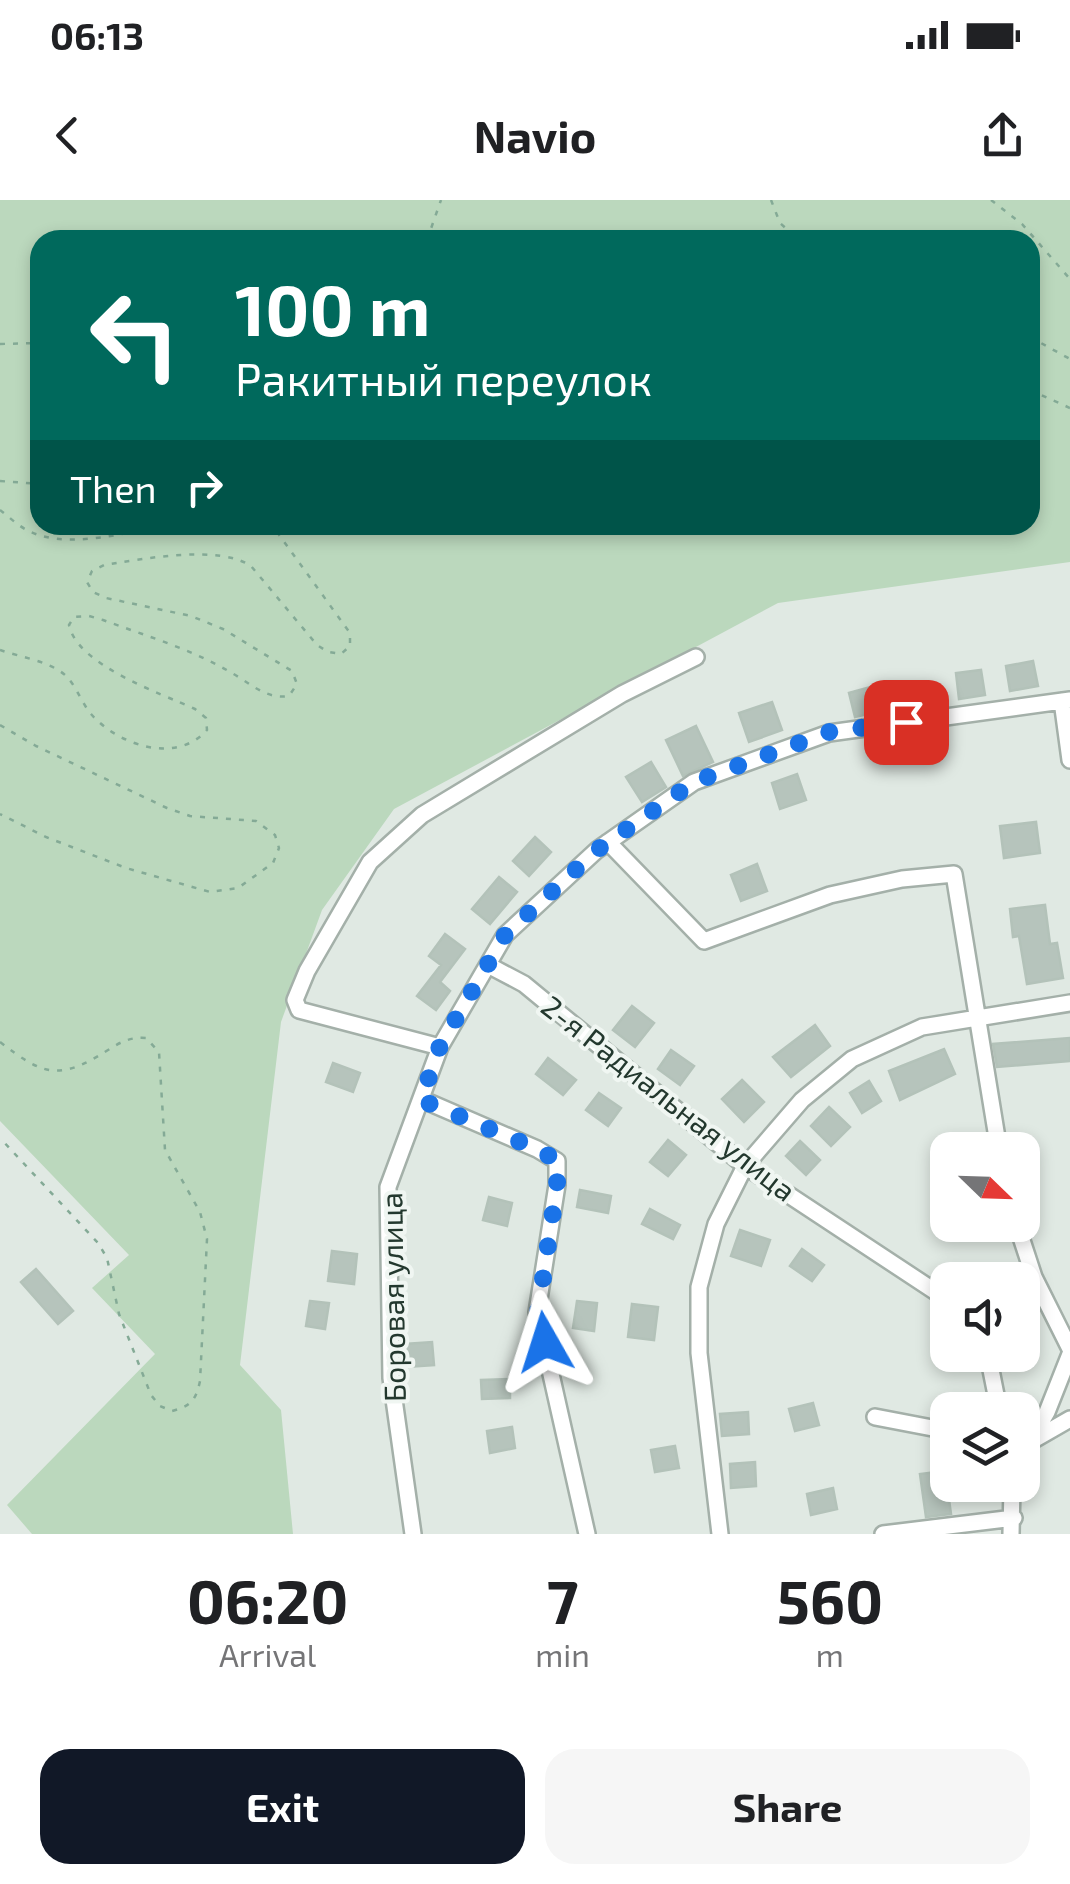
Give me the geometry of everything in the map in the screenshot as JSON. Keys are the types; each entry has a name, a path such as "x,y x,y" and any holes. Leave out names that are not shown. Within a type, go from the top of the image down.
{"street":[{"path":"440,1046 299,1010 294,1000 370,862 422,815 622,694 696,657"},
{"path":"1066,701 1070,760"},
{"name":"Боровая улица","path":"413,1534 391,1378 388,1187 440,1046 505,935 608,842 694,782 829,732 1066,701"},
{"path":"608,842 704,940 830,895 902,879 954,874 995,1132"},
{"name":"2-я Радиальная улица","path":"488,965 524,984 745,1166 930,1288"},
{"path":"720,1534 700,1353 699,1287 716,1224 745,1166 802,1100 852,1059 922,1027 1070,1003"},
{"path":"421,1100 558,1161 538,1312 587,1534"},
{"path":"1023,1242 1034,1277 1070,1351 1040,1423"},
{"path":"875,1417 930,1428"},
{"path":"1040,1439 1070,1419"},
{"path":"882,1534 1013,1526"}],"path":[{"path":"430,230 441,200"},
{"path":"771,200 780,223 788,230"},
{"path":"991,200 1027,230"},
{"path":"1040,245 1070,279"},
{"path":"1040,342 1070,359"},
{"path":"0,344 30,343"},
{"path":"1040,394 1070,408"},
{"path":"0,480 30,483"},
{"path":"0,510 30,532"},
{"path":"41,535 90,539 111,535"},
{"path":"0,650 68,677 98,721 130,742 169,750 189,745 208,730 206,718 195,709 107,668 79,647 68,625 74,617 103,620 214,662 264,693 277,698 289,696 297,684 292,671 223,629 191,616 106,598 94,592 87,582 92,571 104,565 214,555 240,558 317,645 341,654 350,646 350,633 279,535"},
{"path":"0,725 167,808 190,816 256,821 276,835 279,848 273,863 238,888 210,892 126,868 46,837 0,814"},
{"path":"0,1042 46,1072 66,1071 133,1037 146,1038 159,1052 165,1150 200,1212 206,1239 200,1380 188,1407 172,1411 160,1406 152,1395 119,1314 106,1258 98,1243 0,1138"}],"green space":[{"path":"0,200 1070,200 1070,562 778,603 394,809 322,910 281,1022 240,1365 281,1410 293,1534 32,1534 7,1505 155,1354 92,1288 129,1255 0,1121"}],"building":[{"path":"1033,661 1038,686 1010,691 1006,666"},
{"path":"981,670 985,695 959,699 956,673"},
{"path":"874,686 880,711 855,717 849,693"},
{"path":"772,702 782,730 749,742 739,713"},
{"path":"696,726 713,762 683,776 666,740"},
{"path":"651,762 666,787 642,802 626,777"},
{"path":"797,774 806,800 780,809 772,783"},
{"path":"1036,822 1040,853 1004,858 1000,826"},
{"path":"535,837 551,852 529,876 513,861"},
{"path":"757,864 767,891 741,901 731,875"},
{"path":"499,877 517,892 490,924 472,909"},
{"path":"1045,905 1050,944 1057,943 1063,978 1027,984 1019,936 1013,937 1010,909"},
{"path":"445,934 465,949 440,982 450,991 436,1010 417,996 441,965 429,956"},
{"path":"632,1006 654,1023 635,1047 613,1030"},
{"path":"815,1025 830,1046 791,1077 773,1057"},
{"path":"1070,1038 1070,1061 997,1067 993,1044"},
{"path":"944,1049 955,1074 900,1100 889,1071"},
{"path":"671,1050 694,1066 680,1085 658,1069"},
{"path":"548,1058 576,1080 563,1095 536,1074"},
{"path":"333,1063 360,1073 353,1092 326,1082"},
{"path":"742,1080 764,1102 744,1122 722,1099"},
{"path":"869,1081 881,1101 862,1113 850,1093"},
{"path":"599,1093 621,1108 608,1126 586,1110"},
{"path":"829,1107 850,1127 831,1146 811,1126"},
{"path":"668,1140 686,1155 668,1176 650,1162"},
{"path":"800,1141 820,1160 806,1175 786,1156"},
{"path":"580,1190 611,1196 608,1213 577,1207"},
{"path":"489,1197 512,1203 507,1226 483,1220"},
{"path":"650,1209 680,1225 673,1239 642,1224"},
{"path":"740,1230 770,1240 761,1266 731,1256"},
{"path":"802,1249 824,1265 812,1281 790,1266"},
{"path":"332,1251 357,1254 354,1284 328,1281"},
{"path":"36,1269 73,1311 58,1324 21,1282"},
{"path":"310,1301 329,1303 325,1329 306,1326"},
{"path":"577,1301 597,1303 594,1331 573,1328"},
{"path":"632,1304 658,1307 654,1340 628,1337"},
{"path":"432,1342 434,1365 407,1367 405,1344"},
{"path":"510,1379 510,1398 482,1399 481,1380"},
{"path":"813,1403 819,1425 795,1431 789,1409"},
{"path":"748,1412 749,1434 722,1436 720,1414"},
{"path":"512,1427 515,1448 490,1453 487,1431"},
{"path":"675,1446 679,1468 655,1472 651,1450"},
{"path":"755,1462 756,1486 731,1488 730,1464"},
{"path":"930,1473 930,1502 949,1502 951,1514 926,1517 920,1474"},
{"path":"833,1488 837,1509 811,1515 807,1494"}],"route":[{"path":"545,1342 538,1312 558,1161 421,1100 440,1046 505,935 597,850 694,782 829,732 906,722"}]}
